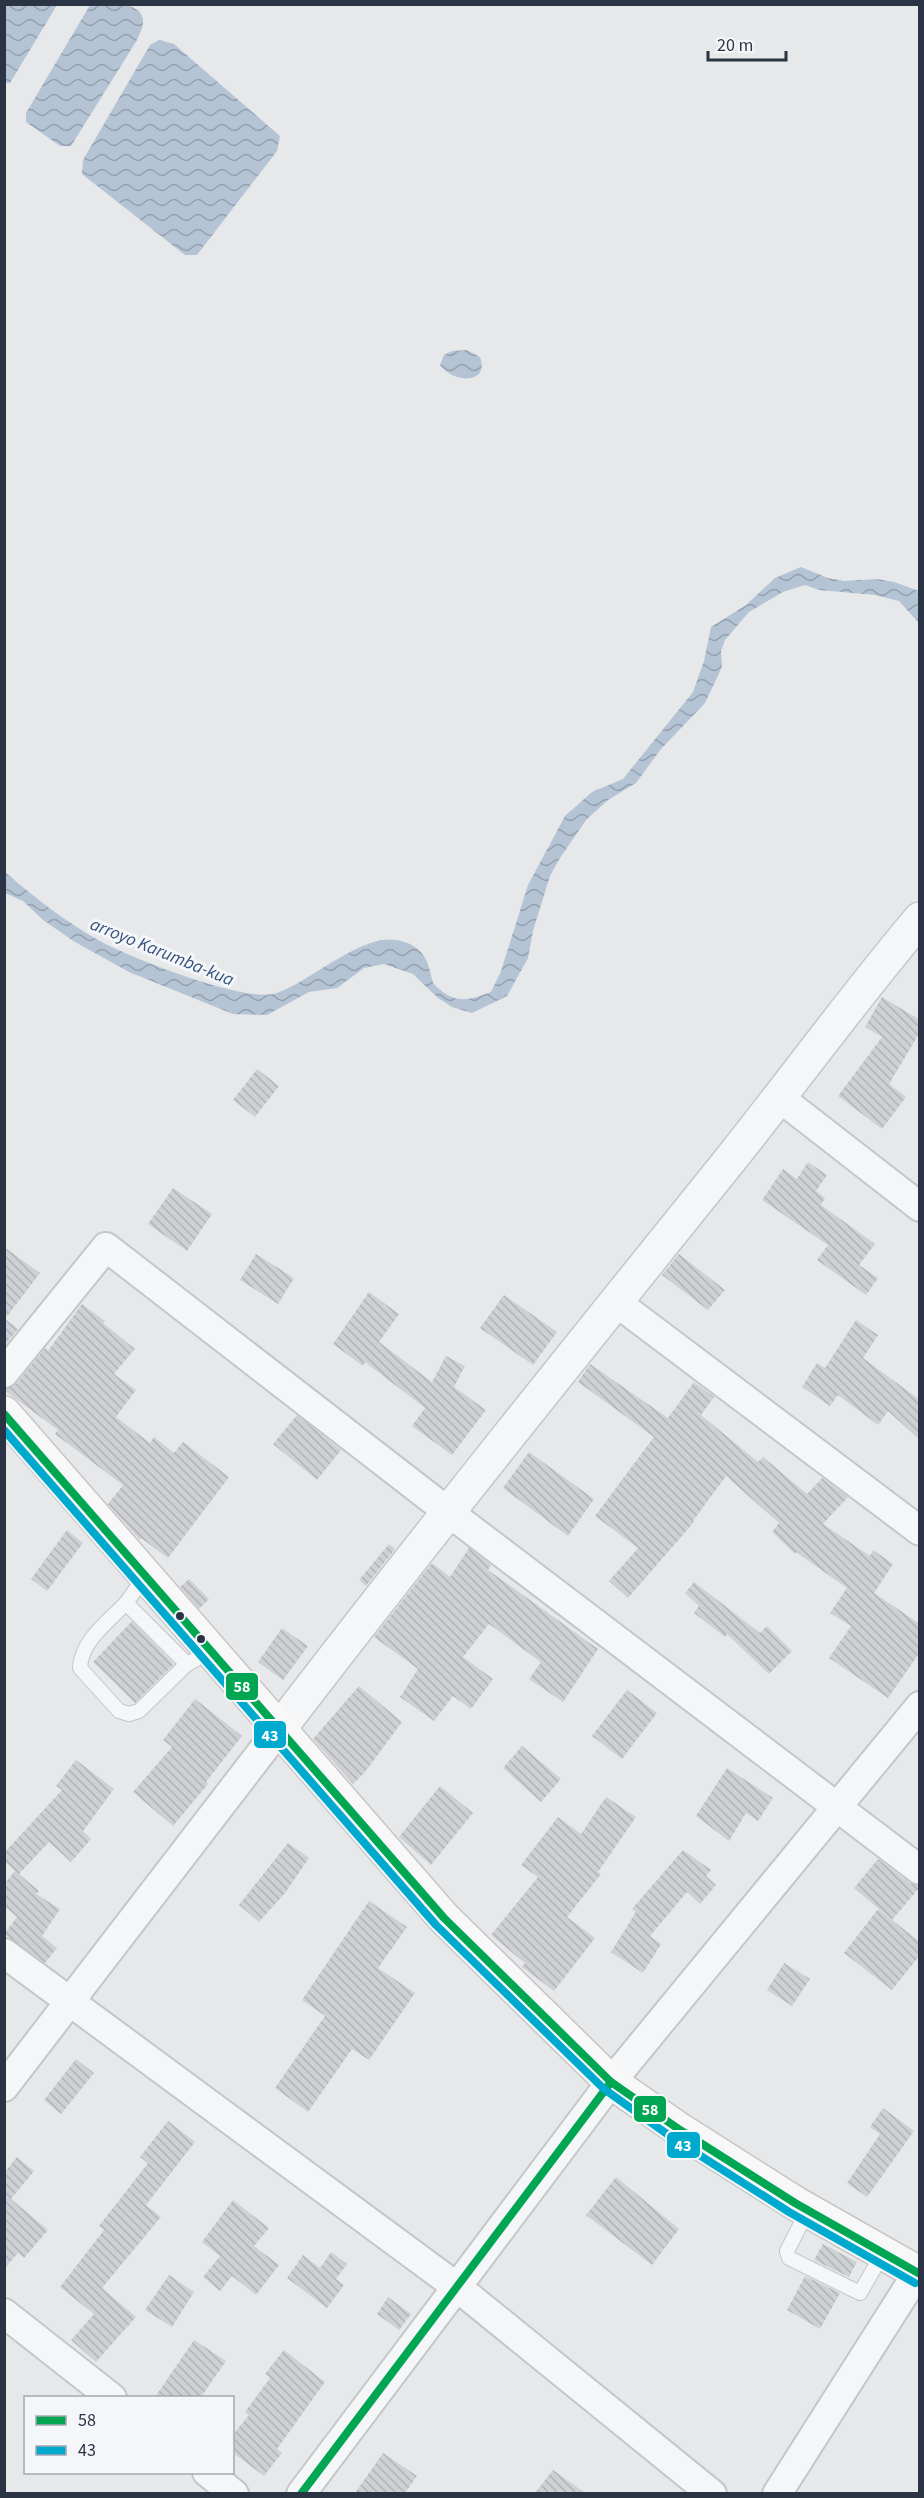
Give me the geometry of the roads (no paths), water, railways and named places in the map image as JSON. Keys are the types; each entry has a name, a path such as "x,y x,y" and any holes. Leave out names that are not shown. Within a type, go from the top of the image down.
{"main road":[{"path":"4,1413 146,1575 200,1658 280,1728 444,1918 611,2082 680,2130 808,2210 919,2272"}],"street":[{"path":"4,2087 71,2003 447,1512 780,1098 870,978 920,919"},
{"path":"780,1098 920,1207"},
{"path":"4,1373 106,1247 447,1512 920,1870"},
{"path":"616,1302 920,1531"},
{"path":"301,2493 611,2082 920,1706"},
{"path":"4,1953 457,2287 712,2493"},
{"path":"777,2493 919,2272"},
{"path":"4,2313 111,2396"},
{"path":"210,2474 234,2493"}],"lane":[{"path":"126,1603 200,1658 139,1711 129,1714 119,1711 80,1668 80,1662 86,1646 126,1603 146,1575"},
{"path":"808,2210 788,2251 789,2258 860,2293 883,2253"}],"water":[{"path":"5,4 57,5 10,83 5,83"},
{"path":"114,4 131,7 142,15 142,27 137,40 71,146 60,146 26,122 26,113 90,5"},
{"path":"159,40 174,44 280,136 277,151 197,255 185,255 82,174 83,160 150,45"},
{"path":"467,350 480,357 482,366 480,372 475,376 461,378 454,376 440,365 444,355 452,351"},
{"path":"801,567 828,578 844,581 877,579 919,591 919,623 899,601 875,595 819,590 805,585 783,592 749,612 725,640 721,651 722,667 705,703 661,749 636,783 608,800 586,820 560,858 550,876 533,931 528,958 507,996 472,1013 452,1007 438,998 413,974 384,964 364,968 337,988 309,992 267,1015 233,1014 129,972 75,942 43,920 23,901 5,893 5,872 75,926 115,949 189,978 241,992 262,995 277,993 367,944 382,940 396,940 419,950 426,959 434,984 444,993 456,998 468,999 491,992 501,971 528,885 565,816 592,792 623,779 693,692 704,661 711,627 746,605 775,578"}],"water label":[{"name":"arroyo Karumba-kua","path":"162,952"}]}
